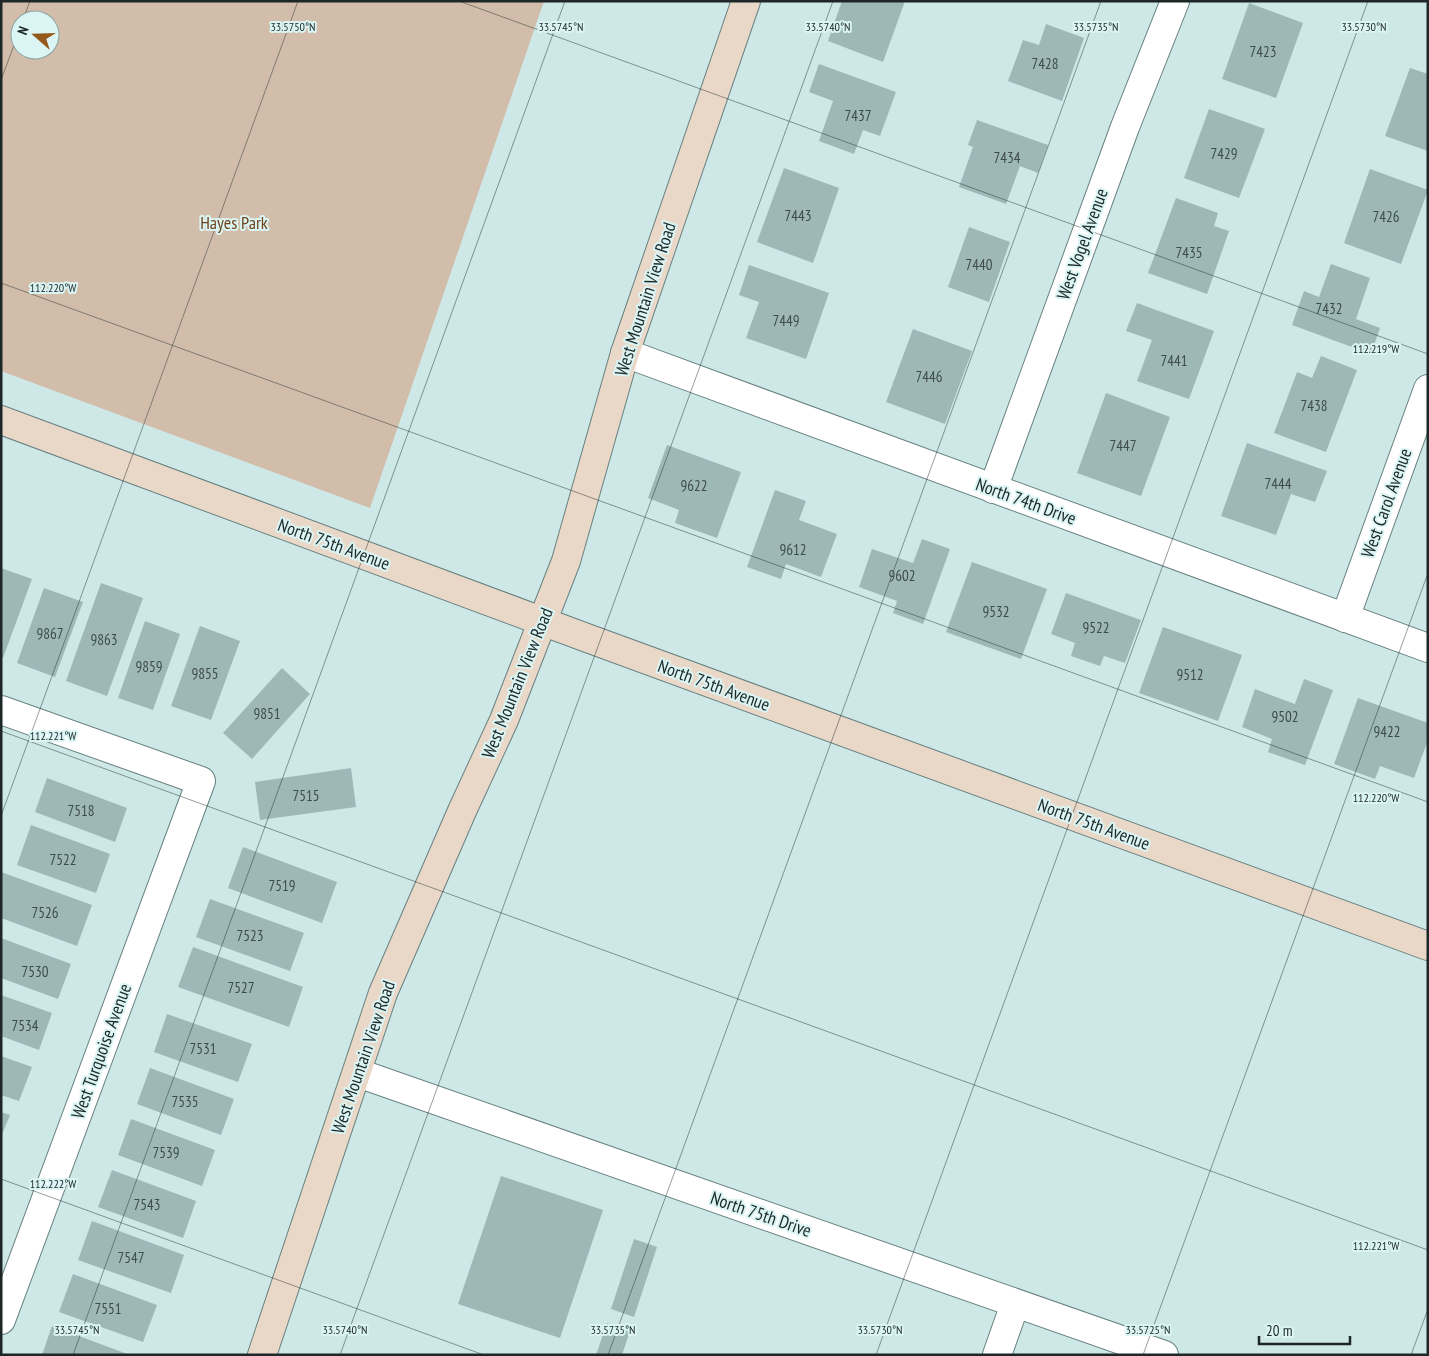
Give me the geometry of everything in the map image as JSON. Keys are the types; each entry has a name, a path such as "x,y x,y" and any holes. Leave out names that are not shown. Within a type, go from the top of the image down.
{"main road":[{"name":"West Mountain View Road","path":"262,1355 383,994 504,720 566,560 625,353 746,1"},
{"name":"North 75th Avenue","path":"1,420 542,622 1428,946"}],"street":[{"name":"West Vogel Avenue","path":"993,489 1125,127 1175,1"},
{"name":"North 74th Drive","path":"625,353 1428,648"},
{"name":"West Carol Avenue","path":"1345,618 1428,389"},
{"name":"West Turquoise Avenue","path":"1,710 201,781 1,1320"},
{"name":"North 75th Drive","path":"358,1073 1164,1355"},
{"path":"998,1355 1015,1304"}],"green space":[{"name":"Hayes Park","path":"1,1 544,1 370,508 1,371"}],"building":[{"path":"842,1 905,1 883,62 828,41"},
{"path":"1249,3 1303,23 1276,98 1222,79"},
{"path":"1046,24 1084,38 1062,101 1008,81 1023,40 1039,45"},
{"path":"819,64 896,92 880,136 863,130 854,154 819,141 833,101 809,92"},
{"path":"1410,68 1428,74 1428,151 1385,136"},
{"path":"1209,109 1265,129 1239,198 1184,178"},
{"path":"977,120 1048,145 1038,173 1020,166 1006,204 959,187 973,147 968,145"},
{"path":"784,168 839,188 813,263 757,242"},
{"path":"1370,169 1428,190 1401,264 1344,243"},
{"path":"1176,198 1218,213 1214,226 1229,231 1207,294 1148,273"},
{"path":"969,227 1010,242 989,302 948,287"},
{"path":"1331,264 1370,278 1356,319 1380,328 1371,354 1292,325 1304,291 1319,297"},
{"path":"749,265 829,293 806,359 746,338 759,302 739,295"},
{"path":"1137,303 1214,331 1189,399 1137,381 1152,340 1126,331"},
{"path":"913,329 972,351 945,424 886,402"},
{"path":"1321,356 1357,370 1326,452 1274,433 1297,372 1312,378"},
{"path":"1106,393 1170,417 1141,496 1077,473"},
{"path":"1247,443 1327,471 1315,502 1291,494 1276,535 1221,516"},
{"path":"667,445 741,472 717,538 675,523 679,510 648,498"},
{"path":"775,490 806,501 799,520 837,534 821,577 786,564 781,579 747,567"},
{"path":"922,539 950,549 923,624 893,613 897,601 859,587 872,549 913,563"},
{"path":"972,562 1047,589 1021,659 946,632"},
{"path":"1,568 32,579 3,658 1,657"},
{"path":"101,583 143,598 107,696 66,681"},
{"path":"44,588 83,602 55,677 17,663"},
{"path":"1066,593 1141,620 1125,663 1104,656 1100,666 1071,656 1075,643 1051,634"},
{"path":"145,621 180,634 153,710 118,698"},
{"path":"200,626 240,641 211,720 171,706"},
{"path":"1163,627 1242,655 1218,721 1139,693"},
{"path":"282,668 310,694 252,759 223,733"},
{"path":"1304,679 1333,690 1305,765 1268,752 1272,739 1242,727 1255,689 1295,704"},
{"path":"1358,698 1428,723 1428,740 1414,778 1380,766 1375,779 1334,764"},
{"path":"351,768 356,807 260,820 255,782"},
{"path":"47,778 127,808 115,842 35,812"},
{"path":"31,825 110,854 96,893 17,865"},
{"path":"243,847 337,882 322,923 228,888"},
{"path":"1,872 92,905 77,946 1,918"},
{"path":"210,899 304,933 290,971 196,937"},
{"path":"1,938 71,964 58,999 1,978"},
{"path":"193,947 303,987 289,1027 178,987"},
{"path":"1,995 52,1013 39,1050 1,1036"},
{"path":"167,1014 252,1044 238,1082 154,1052"},
{"path":"1,1056 32,1067 19,1101 1,1095"},
{"path":"150,1068 234,1099 221,1135 137,1104"},
{"path":"1,1112 10,1115 1,1137"},
{"path":"131,1119 215,1150 202,1186 118,1155"},
{"path":"112,1170 196,1201 183,1238 98,1207"},
{"path":"501,1176 603,1210 560,1338 458,1304"},
{"path":"92,1221 184,1255 171,1293 78,1260"},
{"path":"634,1239 657,1247 634,1317 611,1309"},
{"path":"73,1274 157,1305 143,1342 59,1312"},
{"path":"607,1323 630,1331 622,1355 596,1355"},
{"path":"52,1326 130,1355 42,1355"}]}
